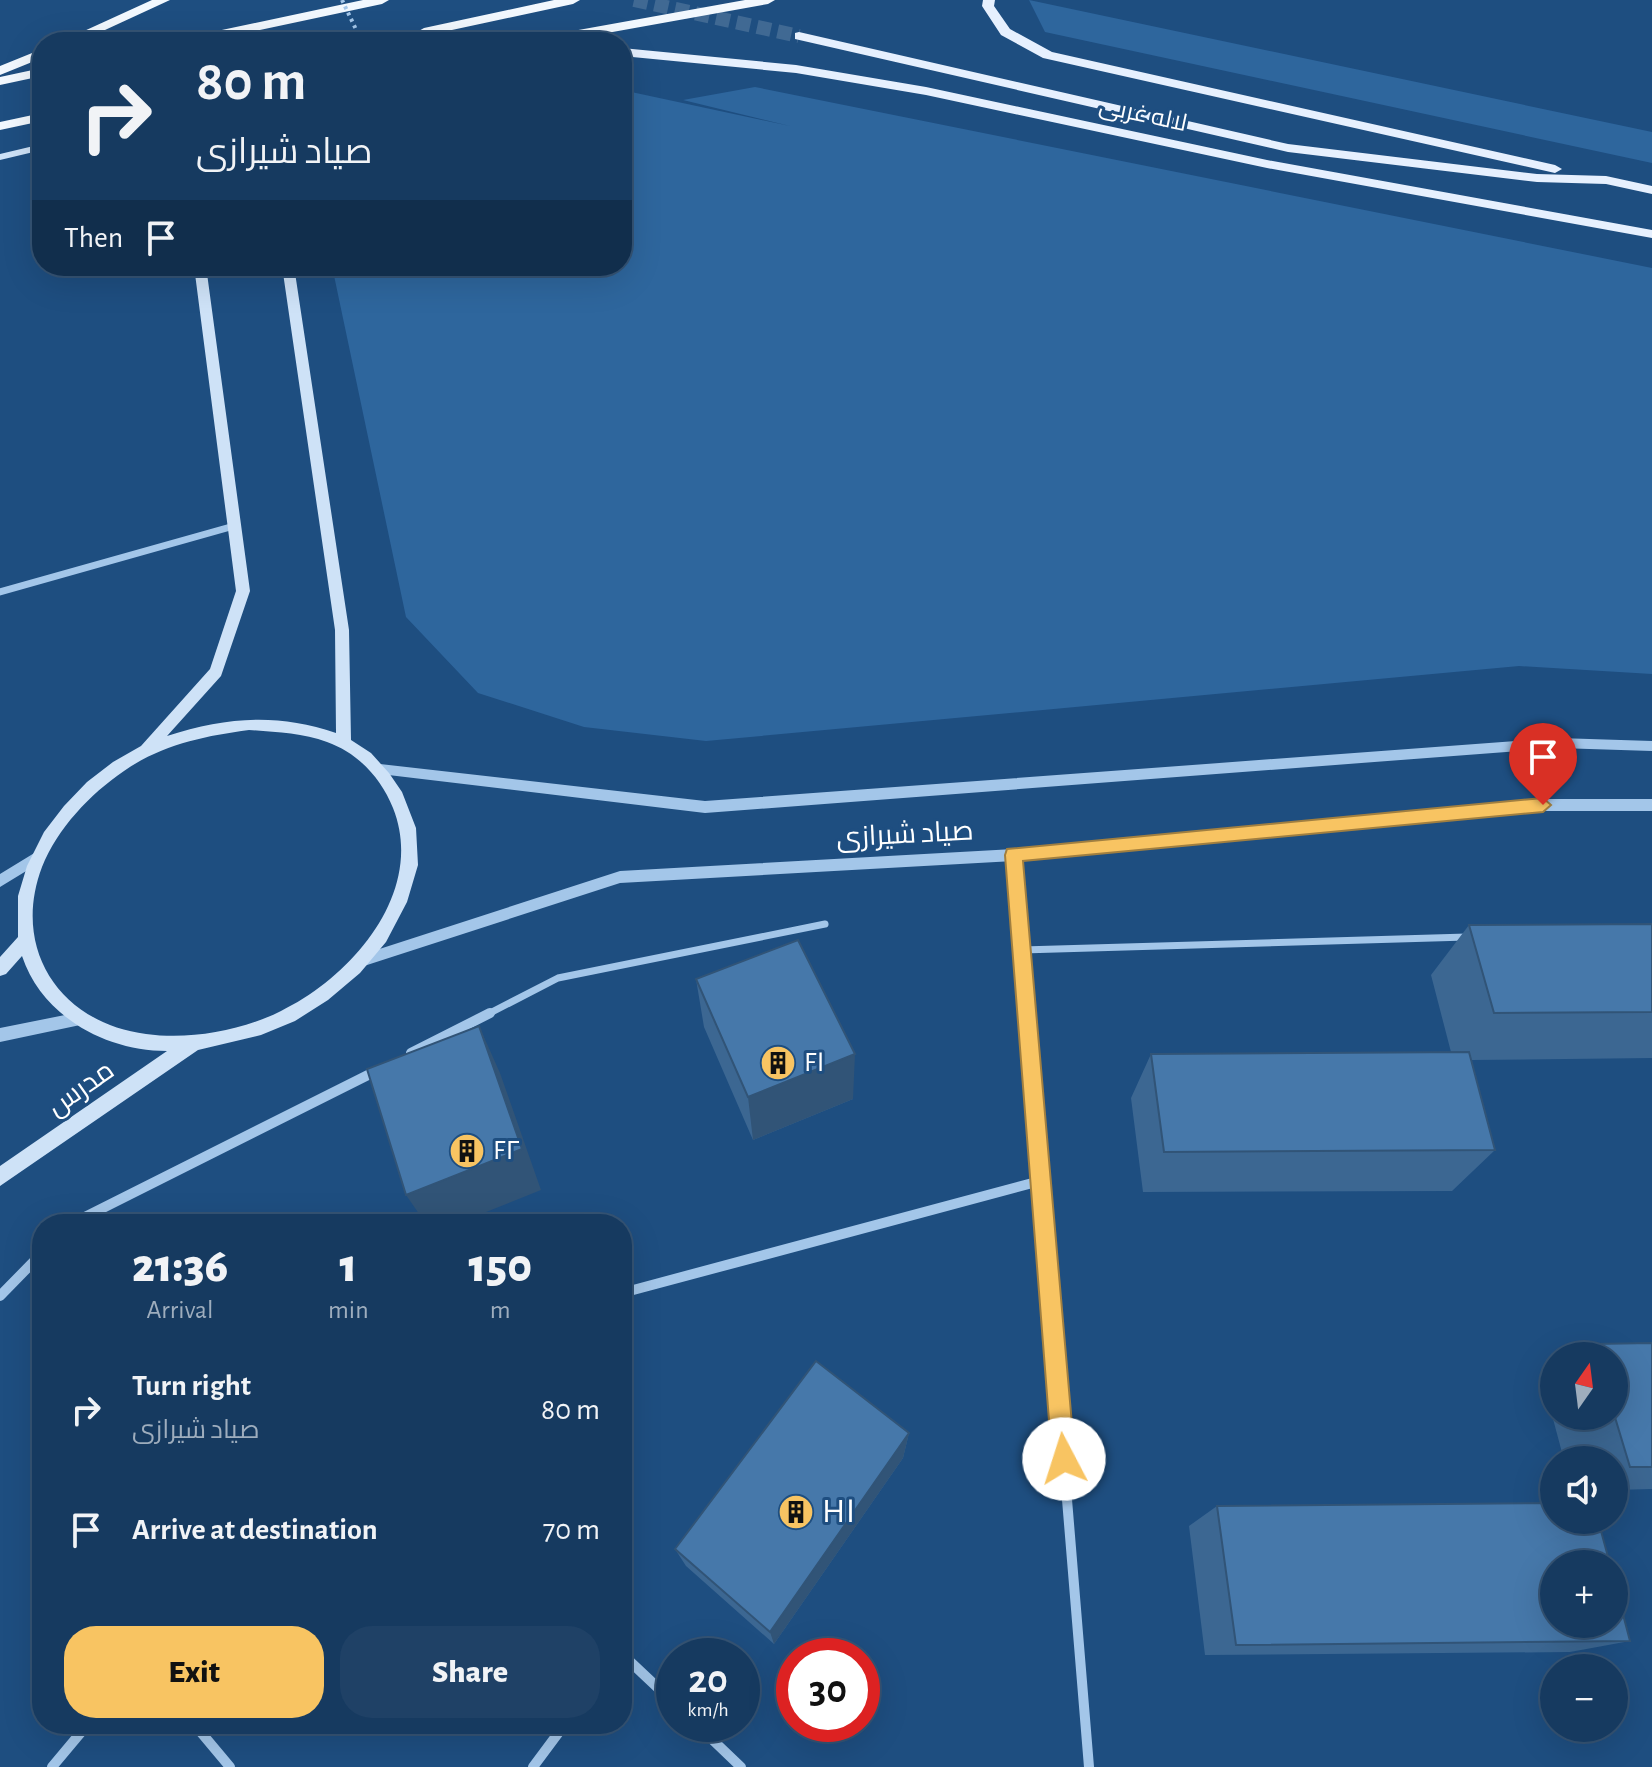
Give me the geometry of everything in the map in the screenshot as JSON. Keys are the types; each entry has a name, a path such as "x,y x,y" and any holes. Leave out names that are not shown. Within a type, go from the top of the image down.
{"highway":[{"path":"90,32 163,0"},
{"path":"231,32 382,0"},
{"path":"427,32 573,0"},
{"path":"590,32 768,0"},
{"path":"0,71 32,57"},
{"path":"0,81 32,74"},
{"path":"0,126 32,119"},
{"path":"0,126 32,128"}],"main road":[{"path":"989,0 988,6 1005,32 1048,55 1606,180"},
{"name":"لاله غربی","path":"799,36 1288,148 1537,178 1606,180 1652,190"},
{"name":"لاله غربی","path":"632,53 796,69 926,91 1267,164 1652,234"},
{"path":"0,157 32,149"},
{"path":"145,751 216,672 243,591 201,276"},
{"path":"289,276 342,630 344,743"},
{"path":"249,724 300,728 344,743 380,769 405,809 412,857 397,910 364,960 316,1001 257,1030 193,1043 132,1040 80,1019 43,986 24,942 23,900 36,858 62,817 99,780 145,751 197,731 249,724"},
{"path":"0,969 24,942"},
{"name":"مدرس","path":"0,1177 193,1043"}],"street":[{"path":"0,592 234,526"},
{"name":"صیاد شیرازی","path":"380,769 705,807 1558,743 1652,746"},
{"name":"صیاد شیرازی","path":"364,960 620,877 1014,855 1543,805 1652,805"},
{"path":"1014,855 1089,1767"},
{"path":"0,881 36,858"},
{"path":"407,1055 558,978 825,924"},
{"path":"1022,950 1479,937"},
{"path":"0,1035 80,1019"},
{"path":"91,1214 393,1062"},
{"path":"632,1290 1040,1181"},
{"path":"0,1296 32,1263"},
{"path":"632,1663 656,1686"},
{"path":"52,1767 80,1734"},
{"path":"202,1734 230,1767"},
{"path":"533,1767 558,1734"},
{"path":"715,1742 741,1767"}],"path":[{"path":"342,0 357,32"}],"shaded area":[{"path":"1029,0 1652,132 1652,163 1045,32"},
{"path":"755,87 1652,268 1652,674 1519,666 706,741 584,727 478,693 406,617 334,276 632,276 632,92 790,126 683,100"}],"building":[{"path":"1652,924 1652,1012 1494,1013 1469,925"},
{"path":"798,940 855,1054 748,1097 696,979"},
{"path":"479,1026 522,1149 406,1195 367,1069"},
{"path":"1469,1052 1495,1150 1164,1152 1151,1054"},
{"path":"1628,1343 1652,1343 1652,1467 1630,1467 1628,1446 1624,1446 1619,1430 1628,1430"},
{"name":"H۱","path":"816,1361 909,1433 770,1632 675,1549"},
{"path":"1540,1503 1540,1534 1602,1534 1606,1550 1540,1550 1540,1638 1628,1638 1628,1633 1630,1641 1236,1645 1217,1506"}],"tunnel":[{"path":"634,0 799,36"}],"place":[{"name":"F۱","path":"778,1063"},
{"name":"F۲","path":"467,1151"},
{"name":"H۱","path":"796,1512"}],"route":[{"path":"1064,1459 1014,855 1543,805"}]}
